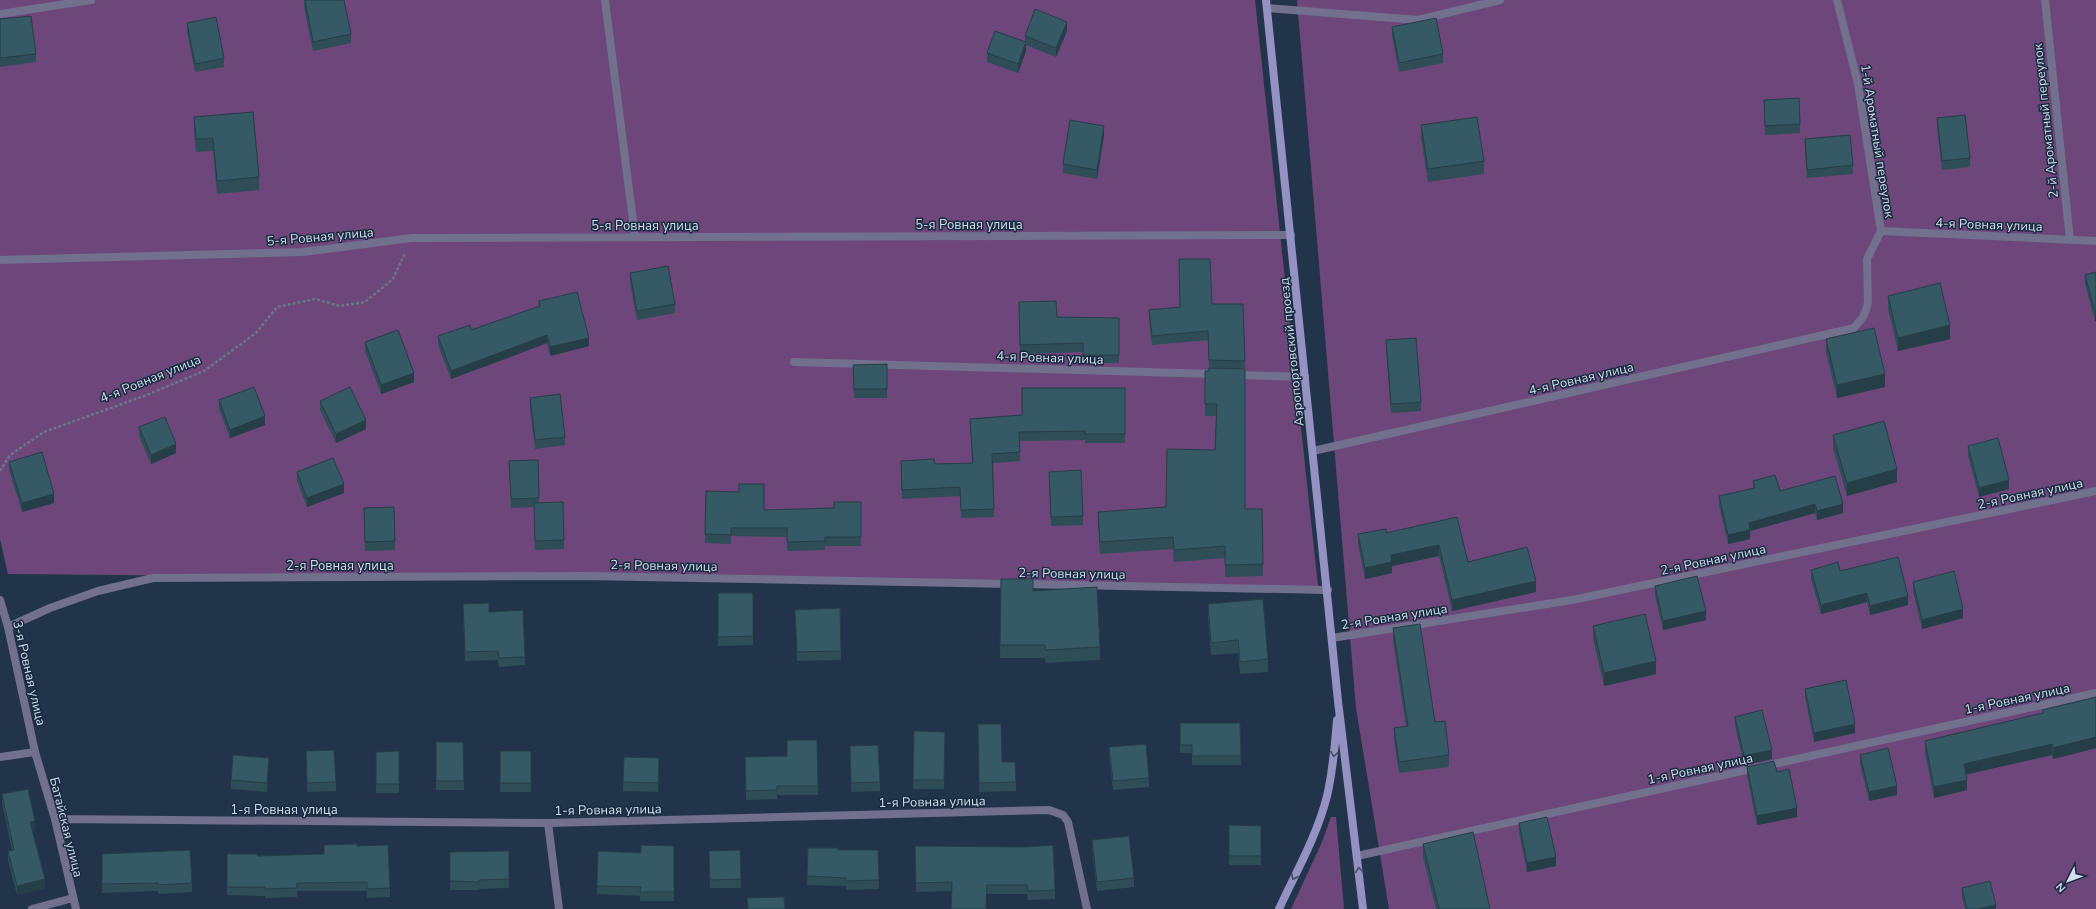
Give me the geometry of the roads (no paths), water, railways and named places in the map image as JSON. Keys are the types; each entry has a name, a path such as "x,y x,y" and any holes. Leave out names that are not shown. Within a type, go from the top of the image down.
{"main road":[{"name":"Аэропортовский проезд","path":"1267,4 1328,590 1338,701"},
{"path":"1338,701 1363,909"},
{"path":"1279,909 1312,839 1327,796 1334,753 1338,701"}],"street":[{"path":"0,14 91,0"},
{"path":"605,0 636,237"},
{"path":"1267,4 1418,20 1500,0"},
{"name":"1-й Ароматный переулок","path":"1837,0 1858,84 1881,231 1867,259 1868,302 1866,310 1863,317 1854,328"},
{"name":"2-й Ароматный переулок","path":"2045,0 2070,240"},
{"name":"4-я Ровная улица","path":"1881,231 2096,241"},
{"name":"5-я Ровная улица","path":"0,260 303,252 412,238 1291,235"},
{"name":"4-я Ровная улица","path":"1313,451 1854,328"},
{"name":"4-я Ровная улица","path":"794,362 1305,377"},
{"name":"2-я Ровная улица","path":"1332,638 1572,600 2096,491"},
{"name":"2-я Ровная улица","path":"8,627 50,608 98,591 153,578 585,576 1328,590"},
{"name":"3-я Ровная улица","path":"0,600 8,627 35,752"},
{"name":"1-я Ровная улица","path":"1357,856 2096,693"},
{"path":"0,757 35,752"},
{"name":"Батайская улица","path":"35,752 55,819 76,909"},
{"name":"1-я Ровная улица","path":"55,819 548,823 1049,810 1063,815 1068,822 1087,909"},
{"path":"548,823 560,909"},
{"path":"32,909 73,898"}]}
